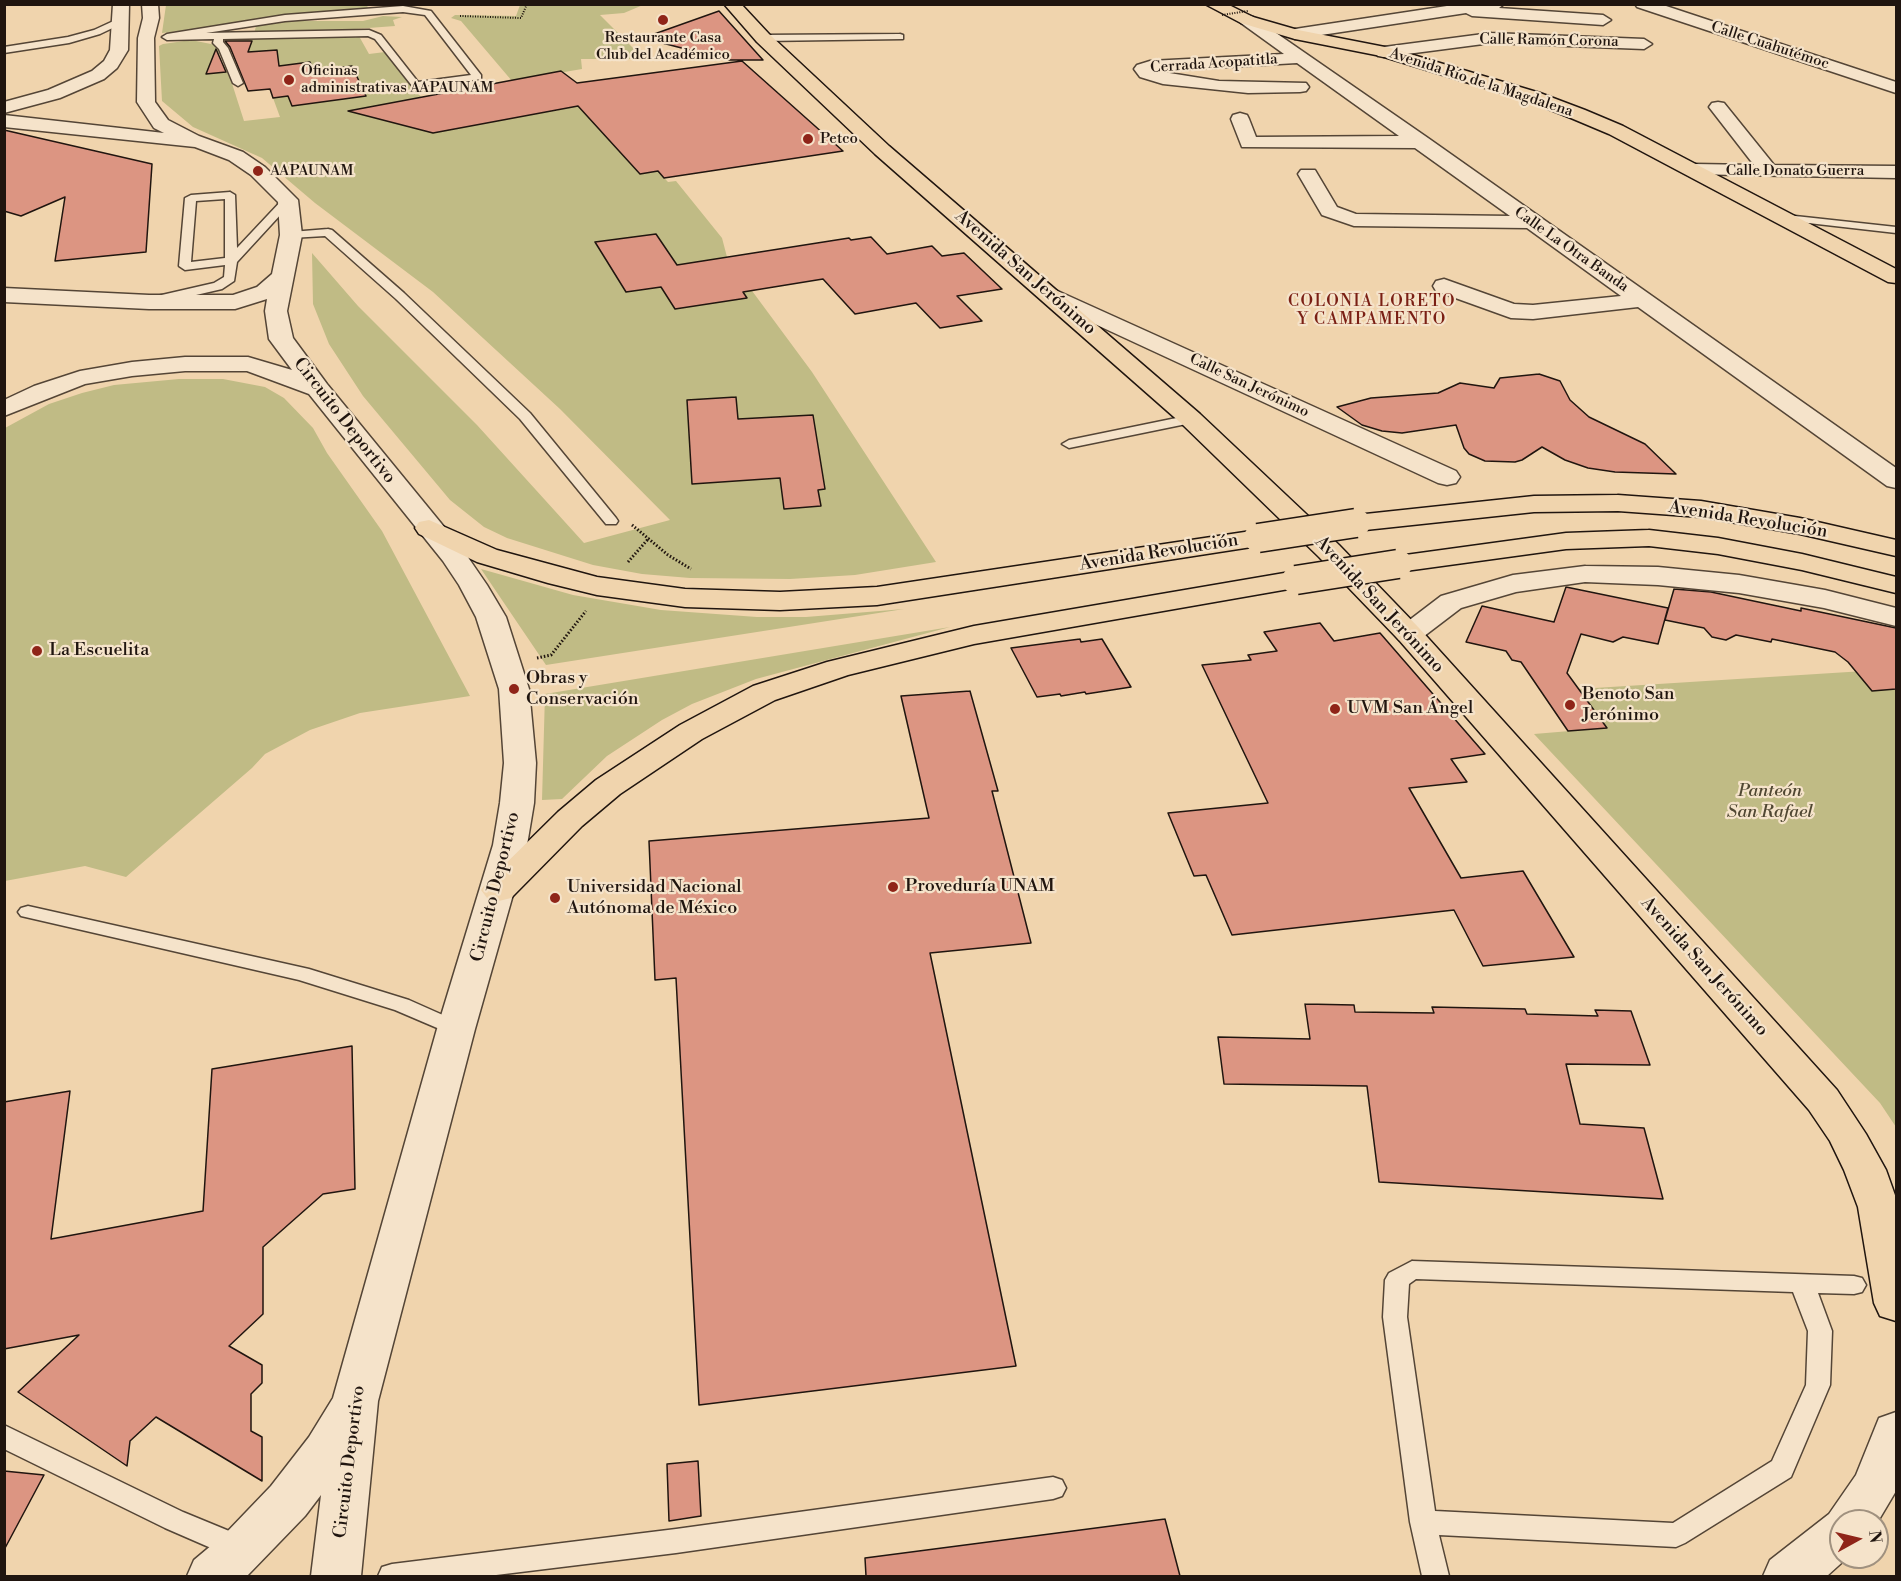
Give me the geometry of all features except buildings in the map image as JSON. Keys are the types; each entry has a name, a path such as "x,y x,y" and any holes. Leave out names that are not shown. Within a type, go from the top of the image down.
{"main road":[{"name":"Avenida San Jerónimo","path":"732,4 763,38 882,150 1191,419 1329,551 1409,634 1822,1100 1846,1134 1865,1170 1879,1207 1896,1303"},
{"name":"Avenida Río de la Magdalena","path":"1217,10 1247,16 1295,34 1384,52 1534,97 1616,130 1896,277"},
{"name":"Avenida Revolución","path":"429,528 487,555 558,577 638,592 749,601 829,600 877,596 1356,523 1534,504 1618,503 1701,509 1800,525 1896,548"},
{"path":"1534,504 1566,542"},
{"path":"1425,514 1456,555"},
{"name":"Avenida Revolución","path":"499,891 533,853 608,787 691,732 764,693 838,668 974,635 1296,580 1456,555 1566,542 1649,538 1718,546 1802,562 1896,585"}],"street":[{"path":"150,4 152,18 146,39 140,105 162,124 198,142 236,156 258,171 288,200"},
{"path":"1295,34 1496,4"},
{"name":"Calle Cuahutémoc","path":"1643,4 1896,88"},
{"path":"1459,10 1620,21"},
{"path":"4,108 54,94 98,75 111,64 119,50 121,13"},
{"name":"Calle La Otra Banda","path":"1247,16 1301,58 1896,480"},
{"name":"Calle Ramón Corona","path":"1384,52 1491,38 1644,44"},
{"name":"Cerrada Acopatitla","path":"1300,87 1219,86 1163,79 1146,74 1143,69 1150,66 1301,58"},
{"path":"54,94 45,105 51,111 76,116 106,114"},
{"path":"1718,107 1769,171"},
{"path":"1240,119 1249,143 1421,142"},
{"path":"4,121 198,142"},
{"name":"Calle Donato Guerra","path":"1694,170 1896,172"},
{"path":"1308,174 1329,211 1354,220 1531,222"},
{"name":"Circuito Deportivo","path":"288,200 291,235 276,311 281,339 318,389 453,556 491,617 514,689 519,725 520,773 510,845 499,891 456,1029 355,1401 336,1576"},
{"path":"4,295 149,302 235,302 265,292 282,278"},
{"path":"1444,286 1511,311 1533,312 1642,300"},
{"name":"Calle San Jerónimo","path":"1051,295 1447,477"},
{"path":"4,409 43,391 80,378 132,369 185,364 248,364 318,389"},
{"path":"1409,634 1451,602 1513,584 1585,574 1658,576 1739,584 1815,597 1896,616"},
{"path":"227,1563 288,1501 326,1451 355,1401"},
{"path":"1859,1509 1873,1490 1891,1452 1896,1432"},
{"path":"1788,1576 1829,1543"}],"lane":[{"path":"146,39 285,18 379,8 420,10 428,13 478,77 416,85 378,37 369,33 167,37"},
{"path":"4,50 69,40 97,32 121,13"},
{"path":"219,36 218,43 223,48 238,83"},
{"path":"763,38 900,38"},
{"path":"149,302 218,286 230,278 231,261 230,195 191,198 185,266 231,261 288,200"},
{"path":"1786,218 1896,230"},
{"path":"291,235 328,232 400,296 525,416 611,521"},
{"path":"1069,444 1191,419"},
{"path":"28,912 302,974 402,1005 456,1029"},
{"path":"1435,1576 1423,1522 1395,1317 1396,1281 1412,1270 1854,1285"},
{"path":"1423,1522 1676,1535 1782,1469 1818,1385 1820,1331 1802,1283"},
{"path":"4,1436 174,1520 227,1563"},
{"path":"392,1576 676,1541 1053,1488"}],"path":[{"path":"433,21 454,20 459,16 521,18 527,4"},
{"path":"1217,10 1247,16"}],"green space":[{"path":"367,4 368,9 265,17 208,28 162,33 166,5"},
{"path":"520,5 643,5 624,13 600,15 644,59 581,59 582,69 512,81 461,21 451,18 455,15 516,16"},
{"path":"383,16 402,17 393,20 395,26 355,29 369,54 385,52 421,97 370,107 392,122 433,133 569,108 578,84 640,174 658,171 668,182 676,181 722,238 727,257 812,372 936,562 855,575 790,579 690,578 642,574 593,565 507,538 484,527 450,500 363,396 329,344 313,304 312,253 358,306 477,425 584,543 670,520 560,409 433,292 315,203 262,158 193,127 162,101 159,46 163,44 191,40 216,45 225,40 253,38 256,26 239,27 285,21 363,21","holes":["232,51 261,68 310,62 314,71 352,66 324,92 273,98 280,117 244,121 228,71 217,55","656,234 689,283 626,292 596,243"]},
{"path":"179,379 223,379 265,387 284,398 313,428 327,453 382,531 470,696 360,713 310,730 265,754 252,768 126,877 85,866 5,881 5,428 49,404 82,393 114,385"},
{"path":"481,569 573,595 661,610 757,617 806,617 904,609 546,665"},
{"path":"950,627 756,679 692,704 662,720 607,756 562,799 542,800 545,694"},
{"name":"Panteón San Rafael","path":"1896,669 1896,1127 1880,1103 1534,734 1606,728 1579,689"}],"place":[{"name":"Restaurante Casa Club del Académico","path":"663,20"},
{"name":"Oficinas administrativas AAPAUNAM","path":"289,80"},
{"name":"Petco","path":"808,139"},
{"name":"AAPAUNAM","path":"258,171"},
{"name":"La Escuelita","path":"37,651"},
{"name":"Obras y Conservación","path":"514,689"},
{"name":"Benoto San Jerónimo","path":"1570,705"},
{"name":"UVM San Ángel","path":"1335,709"},
{"name":"Proveduría UNAM","path":"893,887"},
{"name":"Universidad Nacional Autónoma de México","path":"555,898"}],"district":[{"name":"COLONIA LORETO Y CAMPAMENTO","path":"1372,311"}]}
